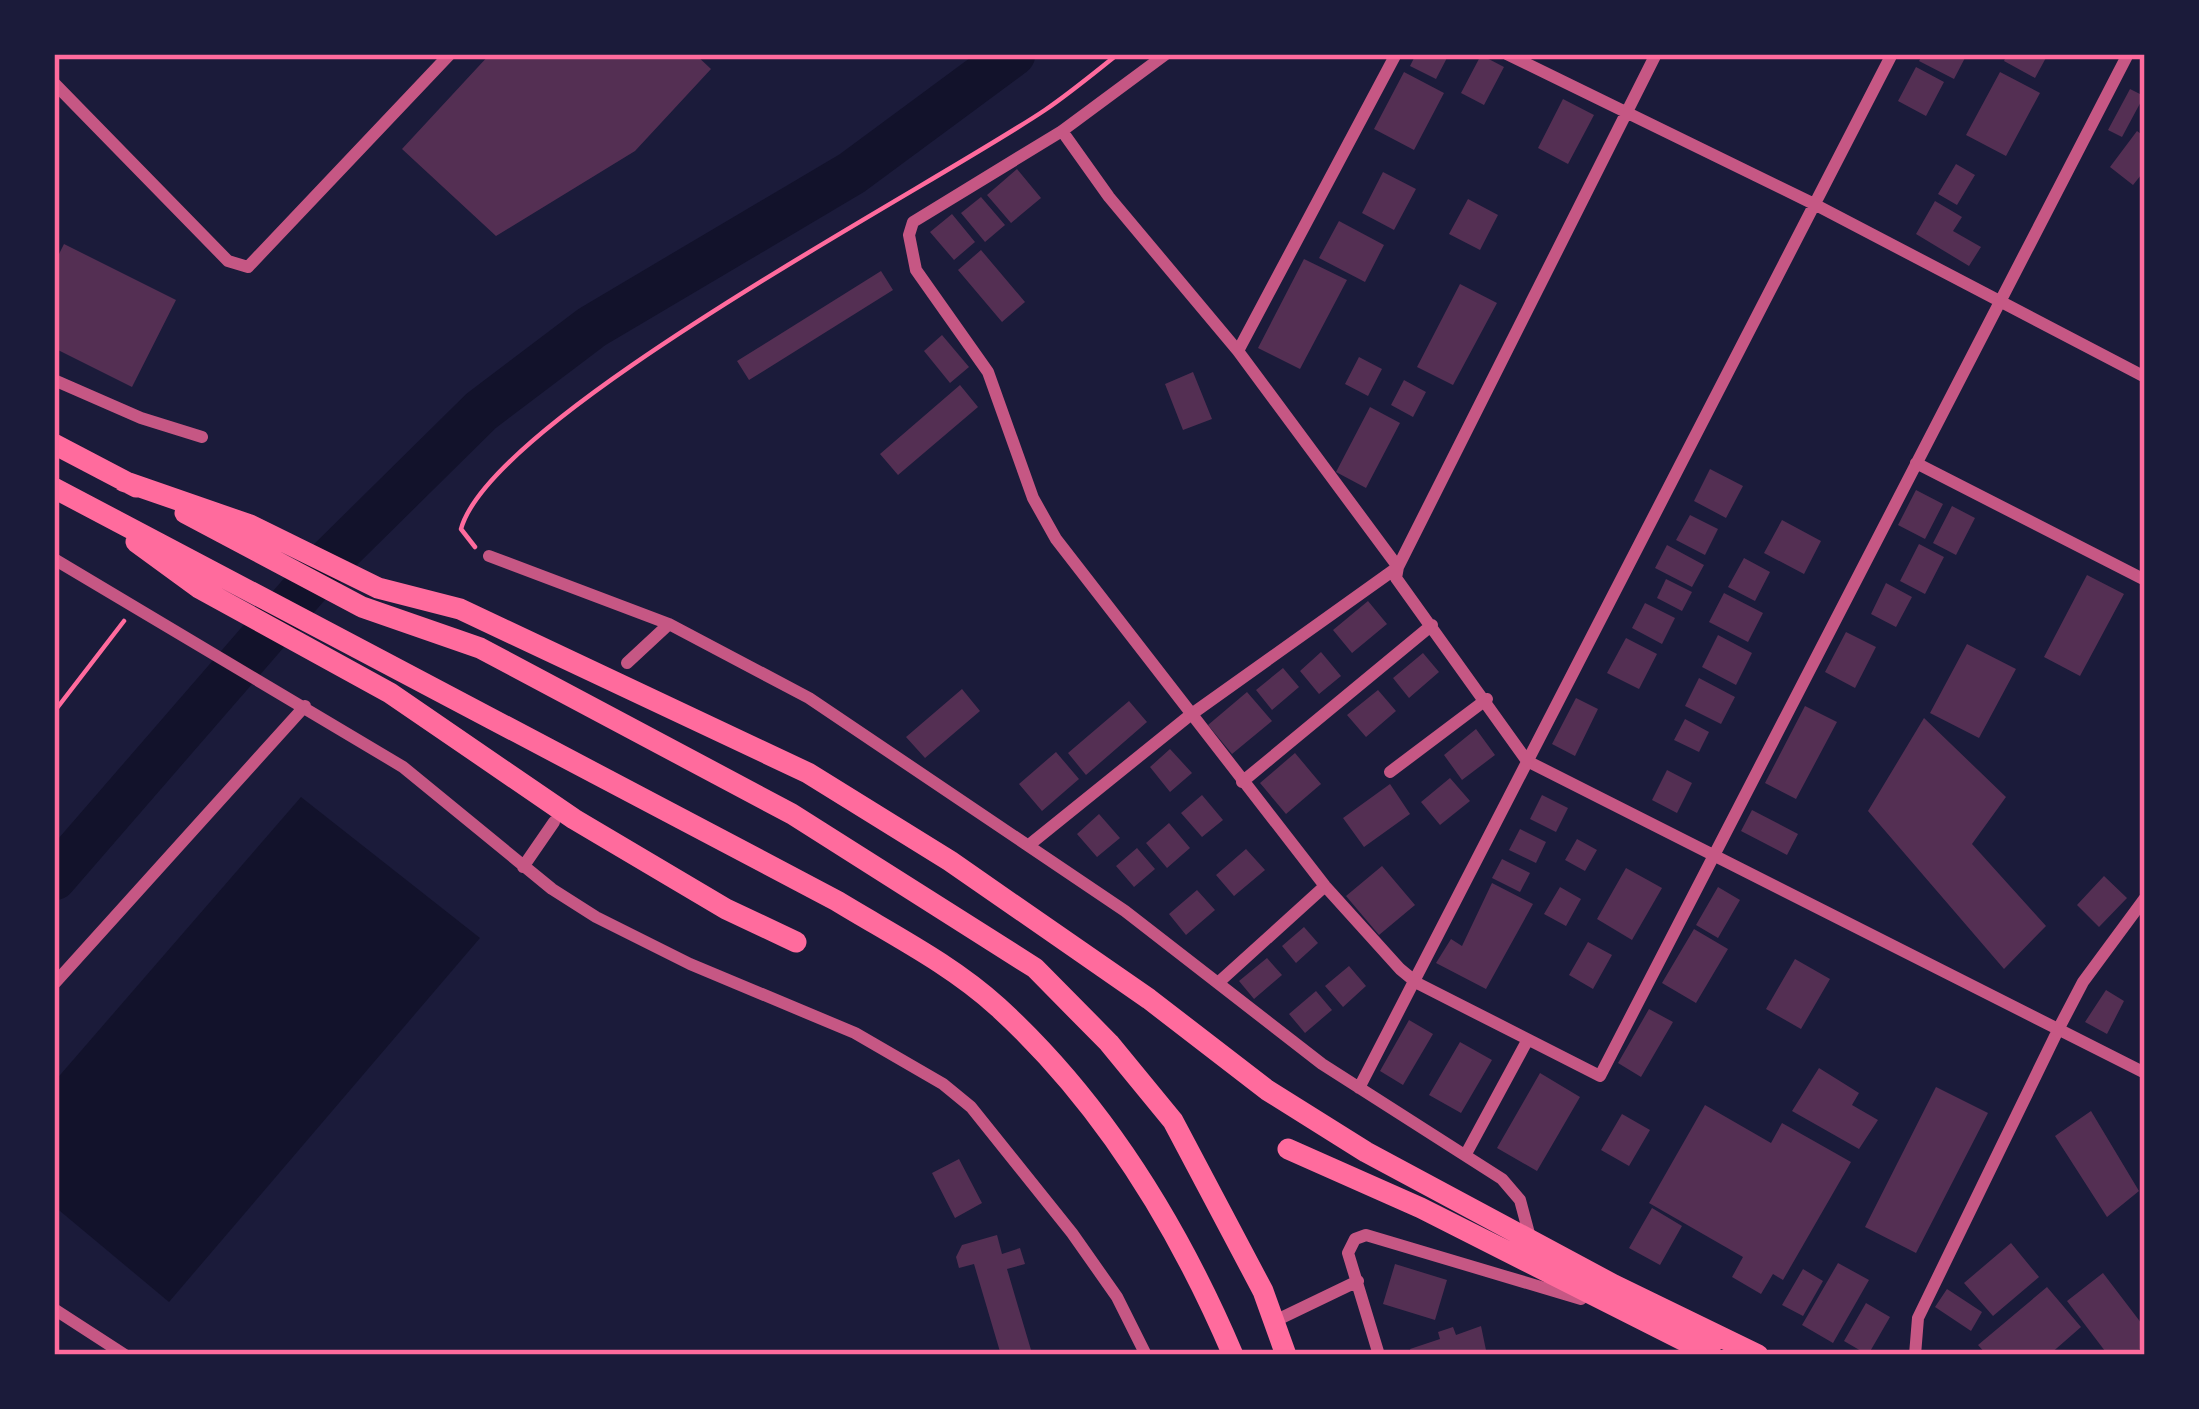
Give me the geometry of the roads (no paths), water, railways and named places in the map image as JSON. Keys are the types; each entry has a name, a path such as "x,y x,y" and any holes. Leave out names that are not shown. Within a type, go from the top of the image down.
{"highway":[{"path":"54,444 123,481 379,588 460,609 808,773 950,861 1149,999 1268,1090 1366,1152 1758,1355"},
{"path":"54,488 391,693 574,819 726,909 796,942"},
{"path":"244,533 362,607 479,649 792,814 1035,968 1109,1043 1173,1120 1264,1291 1286,1355"},
{"path":"206,579 337,637 837,901 996,1005 1051,1060 1131,1161 1198,1273 1233,1355"},
{"path":"1288,1149 1482,1237 1596,1300 1712,1355"}],"street":[{"path":"54,83 227,261 248,267 450,54"},
{"path":"1166,54 1062,131 913,222 912,253 926,290 988,372 1033,498 1056,538 1189,716 1325,886 1417,983 1600,1076 2128,54"},
{"path":"1238,351 1396,54"},
{"path":"1507,54 1814,204 2145,377"},
{"path":"1657,54 1396,578 1527,761 1716,859 2060,1026 2145,1073"},
{"path":"1359,1088 1892,54"},
{"path":"1062,131 1109,197 1238,351 1398,567"},
{"path":"54,380 141,418 202,437"},
{"path":"1916,463 2145,580"},
{"path":"490,556 669,624 808,698 1029,845 1359,1088 1467,1152 1520,1200 1532,1240"},
{"path":"54,560 403,767 524,867 646,944 855,1033 944,1084 971,1107 1072,1232 1117,1297 1146,1355"},
{"path":"1029,845 1189,716 1398,567"},
{"path":"627,663 669,624"},
{"path":"1242,782 1432,625"},
{"path":"1390,772 1487,699"},
{"path":"54,984 304,706"},
{"path":"524,867 554,821"},
{"path":"1219,982 1325,886"},
{"path":"1915,1355 1918,1318 2060,1026 2083,982 2145,898"},
{"path":"1467,1152 1527,1041"},
{"path":"1379,1355 1348,1253 1355,1239 1366,1235 1596,1300"},
{"path":"1279,1319 1358,1281"},
{"path":"54,1309 125,1355"}],"waterway":[{"path":"54,878 328,562 481,411 592,327 852,173 1013,54"}]}
